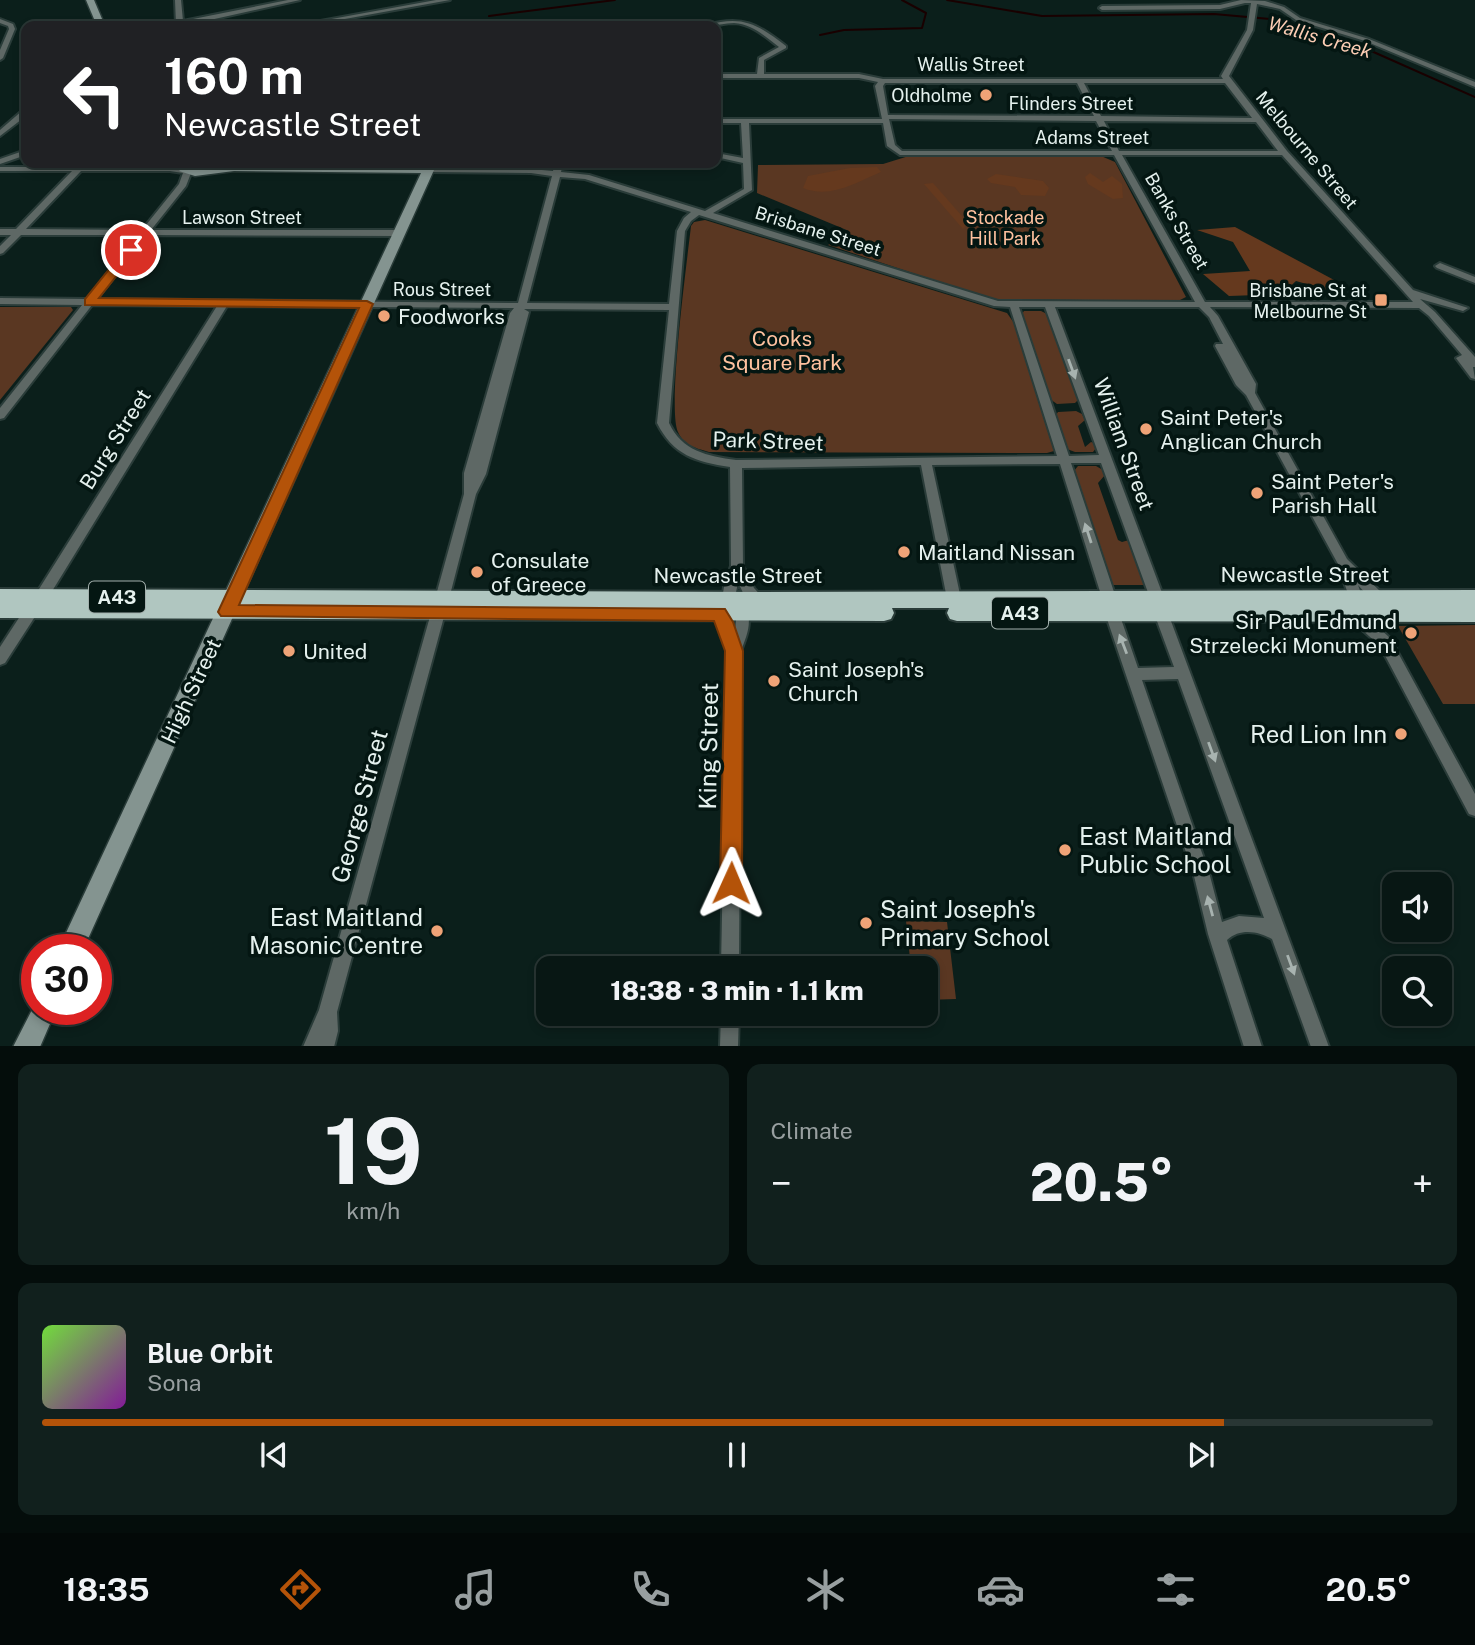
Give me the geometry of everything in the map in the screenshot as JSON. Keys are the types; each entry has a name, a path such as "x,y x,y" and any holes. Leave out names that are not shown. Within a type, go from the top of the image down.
{"highway":[{"name":"Newcastle Street","path":"0,597 36,604"},
{"name":"Newcastle Street","path":"0,610 36,604 737,607 782,614 1159,605 1380,606 1475,598"},
{"name":"Newcastle Street","path":"440,606 688,600 726,607 954,600 1111,606"},
{"name":"Newcastle Street","path":"1380,606 1475,614"}],"main road":[{"path":"90,0 99,21"},
{"name":"Brisbane Street","path":"197,168 234,168"},
{"name":"High Street","path":"78,934 429,168"},
{"path":"26,1046 36,1025"}],"street":[{"path":"178,0 179,21"},
{"path":"198,21 297,0"},
{"path":"324,21 447,0"},
{"path":"1102,8 1220,7 1235,2 1254,1 1274,5 1298,19 1367,40 1475,85"},
{"name":"Melbourne Street","path":"1254,1 1252,24 1244,46 1225,76 1227,81 1283,153 1475,363"},
{"path":"0,21 11,25 12,29 0,58"},
{"path":"721,22 748,23 784,47 761,60 760,76"},
{"name":"Wallis Street","path":"721,76 859,76 883,81 1227,81"},
{"path":"883,81 879,86 891,146 900,153"},
{"name":"Banks Street","path":"1079,81 1202,305 1204,315 1241,384 1251,393 1343,562 1380,606 1385,642"},
{"path":"0,135 21,116"},
{"name":"Flinders Street","path":"721,121 1258,120"},
{"name":"Park Street","path":"745,121 748,190 687,220 681,231 663,423 668,436 688,453 736,464 1106,459"},
{"name":"Adams Street","path":"900,153 1283,153"},
{"path":"0,162 21,154"},
{"path":"721,156 747,161"},
{"path":"0,415 197,168"},
{"name":"Brisbane Street","path":"0,169 197,168"},
{"name":"Brisbane Street","path":"558,168 979,300 1014,306 1421,305"},
{"name":"George Street","path":"312,1046 328,1012 470,494 480,474 524,313 522,305 558,168"},
{"path":"0,251 79,169"},
{"name":"Lawson Street","path":"0,232 400,233"},
{"path":"1440,266 1475,280"},
{"path":"1394,305 1408,291 1463,308"},
{"name":"Rous Street","path":"0,301 673,307"},
{"name":"Burg Street","path":"0,659 224,303"},
{"name":"William Street","path":"1049,305 1320,1046"},
{"name":"Melbourne Street","path":"1421,305 1427,318 1475,376"},
{"path":"1014,306 1199,866 1218,937 1253,1046"},
{"path":"1432,313 1439,309 1475,308"},
{"path":"926,462 954,600"},
{"name":"King Street","path":"734,651 742,629 730,587 737,566 736,464"},
{"name":"Banks Street","path":"1343,562 1354,606 1385,642 1475,809"},
{"name":"King Street","path":"730,956 734,651 725,622 749,591 737,566"},
{"path":"1135,674 1184,673"},
{"path":"1218,937 1225,928 1233,924 1261,924 1280,934"},
{"name":"George Street","path":"325,1046 329,1031 328,1012"},
{"path":"729,1046 730,1026"}],"green space":[{"name":"Stockade Hill Park","path":"912,155 1101,156 1115,162 1186,297 1178,301 991,299 828,245 849,231 757,193 758,165 883,164"},
{"name":"Cooks Square Park","path":"705,220 1007,313 1014,323 1054,451 709,452 687,443 678,432 675,418 676,366 691,226 694,222"},
{"path":"0,307 71,307 73,310 0,400"},
{"path":"1024,311 1041,311 1047,314 1078,400 1075,403 1057,404 1050,399 1022,314"},
{"path":"1076,411 1082,414 1085,420 1078,426 1085,447 1091,442 1094,443 1096,448 1093,452 1067,449 1056,415 1058,412"},
{"path":"1078,466 1096,466 1103,470 1105,475 1098,483 1118,540 1129,540 1145,585 1111,585 1074,471"},
{"path":"1475,625 1475,704 1443,704 1398,626"},
{"path":"906,921 947,922 956,999 938,1000 938,956 910,956"}],"shaded area":[{"path":"877,167 881,172 833,191 803,188 808,176 850,168"},
{"path":"1090,173 1103,182 1112,176 1122,184 1123,198 1113,199 1088,184 1085,177"},
{"path":"996,174 1043,181 1049,188 1045,196 1021,195 1015,187 991,183 987,179"},
{"path":"933,183 968,223 963,229 924,184"},
{"path":"1235,227 1336,281 1331,291 1296,281 1282,294 1229,296 1203,274 1250,271 1233,242 1197,230"}],"waterway":[{"path":"489,16 615,0"},
{"path":"820,35 844,30 922,28 926,13 902,0"},
{"name":"Wallis Creek","path":"947,0 1042,16 1214,14 1270,19 1360,46 1475,97"}],"place":[{"name":"Oldholme","path":"986,95"},
{"name":"Brisbane St at Melbourne St","path":"1381,300"},
{"name":"Foodworks","path":"384,316"},
{"name":"Saint Peter's Anglican Church","path":"1146,429"},
{"name":"Saint Peter's Parish Hall","path":"1257,493"},
{"name":"Maitland Nissan","path":"904,552"},
{"name":"Consulate of Greece","path":"477,572"},
{"name":"Sir Paul Edmund Strzelecki Monument","path":"1411,633"},
{"name":"United","path":"289,651"},
{"name":"Saint Joseph's Church","path":"774,681"},
{"name":"Red Lion Inn","path":"1401,734"},
{"name":"East Maitland Public School","path":"1065,850"},
{"name":"Saint Joseph's Primary School","path":"866,923"},
{"name":"East Maitland Masonic Centre","path":"437,931"}],"route":[{"path":"131,250 89,302 367,304 227,612 719,614 725,622 734,651 731,883"}]}
